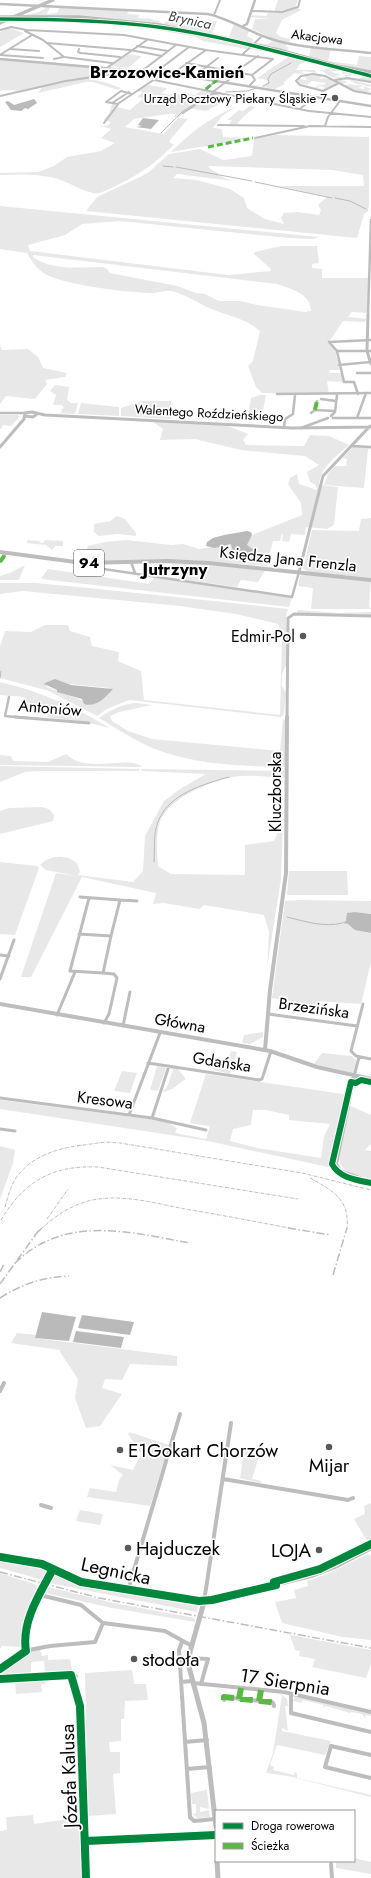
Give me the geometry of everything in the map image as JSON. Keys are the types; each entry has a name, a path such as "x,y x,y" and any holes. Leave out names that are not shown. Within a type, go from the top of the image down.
{"highway":[{"path":"0,22 27,11 46,0"},
{"path":"0,22 20,12 53,0"}],"main road":[{"name":"94","path":"0,552 5,554 70,562 131,562"},
{"name":"Księdza Jana Frenzla","path":"131,562 194,562 371,580"}],"street":[{"path":"214,15 220,0"},
{"path":"243,26 247,24 255,0"},
{"path":"251,12 284,12 297,8 300,0"},
{"name":"Akacjowa","path":"0,4 214,15 229,19 262,36 286,43 371,53"},
{"path":"0,30 8,27 24,30 102,33 206,50 258,56 273,60 252,75 186,63"},
{"path":"24,30 47,43 63,57"},
{"path":"0,55 32,35"},
{"path":"242,54 262,36"},
{"path":"108,67 130,50 147,40"},
{"path":"47,43 130,50 162,56"},
{"path":"143,70 176,45"},
{"path":"137,46 168,51"},
{"path":"156,72 189,47"},
{"path":"10,48 39,51"},
{"path":"79,49 78,52 81,53 120,57"},
{"path":"172,74 206,50"},
{"path":"0,55 43,58"},
{"path":"235,72 258,56"},
{"path":"54,59 63,57 112,63"},
{"path":"193,77 218,58"},
{"path":"0,59 143,70 258,86 314,97 371,105"},
{"path":"0,96 66,81 126,72 132,69"},
{"path":"104,123 118,104 164,73"},
{"path":"214,91 238,73"},
{"path":"339,83 323,91 299,84 296,82 296,79 305,75 318,74 335,80 354,91 371,94"},
{"path":"250,85 255,80 252,75"},
{"path":"335,80 347,78 371,82"},
{"path":"154,80 206,89 300,110 371,117"},
{"path":"206,89 217,80"},
{"path":"118,104 106,102 121,91 132,94"},
{"path":"320,98 323,91"},
{"path":"112,103 129,92"},
{"path":"183,113 212,94 223,93"},
{"path":"124,95 129,96"},
{"path":"300,110 314,97"},
{"path":"325,126 330,114 340,101"},
{"path":"218,125 371,127"},
{"path":"255,138 310,126"},
{"path":"340,365 370,362 367,351 369,340 371,220"},
{"path":"358,394 354,382 344,382 337,351 329,342 369,340"},
{"path":"337,351 371,350"},
{"path":"357,373 371,373"},
{"path":"357,418 366,393"},
{"path":"277,394 337,395 371,393"},
{"path":"284,427 285,419 293,414 295,395"},
{"path":"332,417 335,411 337,395"},
{"path":"320,399 336,401"},
{"path":"312,413 315,410 317,401"},
{"path":"315,410 335,411"},
{"path":"0,447 25,416 31,412 36,415"},
{"path":"0,413 29,417 36,415"},
{"name":"Walentego Roździeńskiego","path":"36,415 301,428 370,426"},
{"path":"301,428 332,417 371,418"},
{"path":"77,564 292,597 323,476 370,426"},
{"path":"351,446 371,447"},
{"path":"0,562 5,554"},
{"path":"131,562 135,573"},
{"name":"Kluczborska","path":"265,1050 268,1014 286,873 288,618 294,614 371,616"},
{"name":"Antoniów","path":"8,697 5,716 89,723"},
{"path":"80,897 137,901"},
{"path":"89,898 70,971 114,974 117,978 109,1014 104,1023"},
{"path":"103,974 120,900"},
{"path":"79,934 111,936"},
{"path":"0,979 14,940"},
{"path":"0,955 9,956"},
{"path":"57,1015 74,972"},
{"path":"122,1026 130,992"},
{"name":"Główna","path":"0,1004 160,1033 271,1051 303,1063 371,1079"},
{"name":"Brzezińska","path":"359,1057 351,1051 363,1004"},
{"name":"Brzezińska","path":"268,1014 357,1026"},
{"path":"129,1115 160,1033"},
{"name":"Gdańska","path":"148,1063 259,1080 262,1079 271,1051"},
{"path":"371,1058 359,1057 336,1164 340,1171 371,1182"},
{"path":"152,1118 169,1066"},
{"path":"354,1083 360,1077"},
{"name":"Kresowa","path":"0,1098 152,1118 206,1130"},
{"path":"0,1129 15,1131"},
{"path":"0,1391 4,1383"},
{"path":"128,1590 180,1414"},
{"path":"182,1642 179,1650 190,1819 194,1821 215,1819 203,1713 193,1682 189,1658 204,1602 231,1423"},
{"path":"223,1479 348,1500 353,1498"},
{"path":"41,1505 51,1508"},
{"path":"204,1602 313,1575 334,1567 371,1548"},
{"name":"Legnicka","path":"0,1557 39,1563 76,1581 204,1602"},
{"path":"26,1651 25,1643 29,1621 40,1594 53,1569"},
{"path":"40,1594 81,1605 104,1623 164,1631 192,1646"},
{"path":"0,1669 26,1651 50,1646 95,1642 104,1623"},
{"path":"189,1658 208,1659 201,1684"},
{"path":"0,1679 76,1676"},
{"name":"17 Sierpnia","path":"181,1682 193,1682 291,1694 371,1712"},
{"path":"239,1699 241,1688"},
{"path":"259,1701 261,1690"},
{"path":"291,1694 291,1713 371,1732"},
{"path":"224,1700 224,1697 259,1701 273,1703 274,1706"},
{"path":"185,1742 206,1740"},
{"path":"371,1755 331,1746 325,1767 371,1778"},
{"path":"187,1769 210,1767"},
{"name":"Józefa Kalusa","path":"85,1819 86,1878"},
{"path":"86,1841 215,1835"},
{"path":"217,1862 218,1878"},
{"path":"331,1864 332,1878"}],"shaded area":[{"path":"278,0 298,0 295,8 274,12"},
{"path":"50,6 47,14 57,13 60,7 129,10 127,14 140,15 138,18 153,19 160,21 159,23 163,24 167,21 179,22 178,24 200,24 202,20 217,21 212,33 229,37 234,24 249,31 247,36 254,40 251,43 241,42 250,44 246,49 203,41 196,37 136,26 105,23 66,23 49,19 22,22 13,19 19,16 67,17 21,16 39,12 46,8 44,7"},
{"path":"298,8 301,10 282,20 276,33 281,37 291,39 289,42 275,40 252,29 255,19 271,19 250,17 252,15 266,16 268,13 284,12"},
{"path":"9,28 24,33 0,47 0,32"},
{"path":"273,41 287,43 286,47 289,47 286,51 255,44 268,44"},
{"path":"254,45 317,62 371,73 354,72 371,76 371,82 357,79 363,77 356,73 346,77 344,75 350,75 347,73 343,74 342,71 331,71 340,75 335,76 343,78 331,77 321,70 335,67 309,61 300,64 296,70 315,70 317,73 303,71 302,73 311,73 299,74 302,71 298,74 295,73 283,83 285,84 275,89 252,85 263,86 268,82 267,80 257,78 287,58 287,55 249,49"},
{"path":"311,46 331,49 328,61 357,65 359,56 371,57 371,71 309,58"},
{"path":"126,54 142,56 128,68 111,66"},
{"path":"0,60 128,69 125,72 68,80 19,91 0,91"},
{"path":"318,75 325,76 321,76 320,79 326,77 325,79 329,79 328,78 337,83 324,90 314,88 317,86 321,87 316,88 325,88 316,84 324,85 326,83 312,81 306,86 306,82 305,85 298,82 299,79 307,80 305,77 302,77"},
{"path":"87,78 121,88 118,90 93,82 86,82 38,93 42,87"},
{"path":"346,78 371,85 371,87 359,85 349,80 342,80 348,82 342,84 336,81"},
{"path":"352,84 351,85 359,85 358,86 363,86 358,88 364,89 364,86 371,89 368,91 371,93 354,91 344,85"},
{"path":"148,85 166,88 167,89 161,93 170,95 173,93 183,95 185,93 195,95 204,89 235,96 206,111 188,108 178,118 188,119 170,140 170,143 174,144 158,160 121,184 100,193 83,190 56,178 25,174 0,175 0,173 38,172 54,166 67,157 101,151 115,143 101,138 111,129 99,125 107,126 111,122 103,120 109,114 112,104 117,105 116,107 130,110 144,98 137,97 143,92 137,91","holes":["176,114 174,117 178,118 164,134 125,127 134,119"]},
{"path":"34,99 37,103 28,109 25,108 21,111 11,110 5,102 8,101 14,105"},
{"path":"237,106 222,116 213,128 222,129 223,137 252,138 171,152 187,137 202,126 217,116"},
{"path":"250,106 255,107 237,124 229,124 232,120 227,120 239,110 243,111"},
{"path":"143,118 159,120 151,129 136,127 142,126 138,125"},
{"path":"275,135 369,137 369,204 368,211 364,214 357,238 86,211 97,197 149,172 169,154 200,149 223,160 252,156 254,139","holes":["208,166 332,170 363,175 364,186 279,186 327,197 318,205 321,210 319,215 298,212 284,213 281,218 284,224 265,219 247,208 244,198 230,189 197,180 173,178 177,174 232,181 218,175 219,174"]},
{"path":"0,206 319,237 314,239 289,238 120,221 82,224 65,235 28,245 30,251 228,275 271,271 271,269 254,254 255,252 281,246 317,246 319,263 312,264 312,268 322,269 322,278 369,278 368,313 352,312 348,317 367,319 364,322 343,321 329,342 335,349 340,370 329,370 330,373 341,373 344,382 327,381 329,394 262,393 256,387 248,366 253,361 260,331 255,327 238,318 209,308 175,292 168,291 151,293 125,291 82,285 56,279 40,271 27,253 0,249","holes":["33,255 277,284 304,296 308,300 311,311 305,312 240,301 219,301 205,294 196,293 177,286 110,273 106,268 102,267 76,268 57,266 41,261 33,257"]},
{"path":"0,345 2,350 28,349 38,357 43,368 67,373 65,377 45,380 47,384 35,399 6,396 0,404"},
{"path":"55,385 69,387 67,400 71,403 78,403 75,414 51,413 61,413 62,410 60,410 64,408 62,405 53,405 56,395 50,391"},
{"path":"266,395 262,415 248,414 251,398"},
{"path":"142,401 171,401 171,419 121,416 121,408"},
{"path":"81,403 119,407 119,416 78,414"},
{"path":"0,415 20,416 11,426 3,425 0,430"},
{"path":"150,420 228,426 248,434 243,440 246,445 304,446 310,435 329,436 349,445 330,462 322,473 320,479 319,485 338,487 334,525 327,529 306,527 305,535 291,534 289,542 282,541 283,534 280,541 273,541 274,536 267,566 182,560 82,562 88,546 105,542 127,540 171,545 183,544 199,549 231,544 247,545 252,535 302,515 301,503 288,484 290,478 297,474 299,484 317,490 316,485 310,482 307,472 319,465 305,456 241,450 195,439 160,440 163,429"},
{"path":"354,446 371,448 368,450 364,488 324,485 328,474 335,466 348,466 346,465 347,459 343,458"},
{"path":"117,516 125,519 136,533 136,536 117,534 99,536 94,532 94,524 110,521"},
{"path":"371,518 371,578 309,572 303,569 312,530 359,531 361,519"},
{"path":"247,531 251,532 252,535 247,545 254,550 254,553 247,557 233,554 231,544 215,548 206,546 207,542 213,538"},
{"path":"28,540 39,541 41,543 45,540 63,541 63,546 55,546 52,550 46,545 26,543"},
{"path":"172,563 266,569 258,582 241,580 237,587 179,579 183,570 171,568"},
{"path":"25,565 19,580 0,580 0,576 10,573"},
{"path":"48,569 150,584 154,577 292,598 289,607 41,579"},
{"path":"304,574 371,581 369,606 371,609 311,609 313,588 298,586 300,576"},
{"path":"0,583 36,583 288,609 286,616 286,665 282,674 282,686 286,693 284,714 281,717 129,700 107,709 97,716 49,691 0,678 0,646 5,631 31,632 45,625 68,625 70,631 90,637 92,646 119,652 118,661 141,671 144,700 280,715 282,635 278,624 236,614 180,606 23,591 0,594","holes":["49,682 110,688 84,701 47,687 46,685"]},
{"path":"297,610 339,613 371,612 371,615 297,613"},
{"path":"55,679 71,685 113,689 97,703 88,705 84,704 82,699 57,692 57,690 44,684"},
{"path":"0,682 29,690 56,700 110,728 86,722 47,717 49,705 23,703 24,697 0,695"},
{"path":"136,703 152,705 119,712 110,716 112,721 128,731 152,739 280,751 283,719 286,721 285,767 233,765 183,758 143,744 99,718 116,708"},
{"path":"66,754 75,760 85,763 96,764 128,762 142,767 0,765 0,755 11,756 13,761 48,762"},
{"path":"0,766 139,769 139,771 25,772 0,782"},
{"path":"142,769 284,771 285,778 238,776 214,782 193,791 167,810 162,817 157,835 158,866 171,874 245,875 245,845 274,841 283,820 281,879 267,968 269,932 264,915 204,905 200,909 164,903 153,904 156,893 82,877 31,977 21,977 56,873 81,877 46,870 40,865 48,859 63,857 77,863 80,872 78,875 133,882 143,871 145,836 164,801 180,789 206,774 141,771"},
{"path":"42,807 49,809 54,815 53,821 0,834 0,811 9,808"},
{"path":"0,862 37,866 39,868 15,935 0,934"},
{"path":"289,871 347,871 348,895 287,895"},
{"path":"285,901 371,901 371,914 355,912 347,915 347,920 343,923 363,932 371,933 371,962 361,1004 317,1001 317,1006 272,998"},
{"path":"355,912 371,914 371,933 355,930 348,924 342,923 346,921 347,913"},
{"path":"263,1032 263,1037 250,1044 242,1043 244,1035"},
{"path":"231,1051 237,1052 230,1074 214,1070 216,1060 228,1060"},
{"path":"322,1053 352,1056 356,1060 353,1073 314,1064"},
{"path":"157,1066 166,1068 158,1091 150,1090"},
{"path":"170,1068 177,1068 186,1079 172,1089 164,1092 163,1091 167,1087 173,1070"},
{"path":"122,1071 137,1073 130,1093 114,1091"},
{"path":"206,1074 343,1094 348,1092 333,1153 333,1168 203,1140 0,1109 0,1100 165,1121 177,1128 175,1133 206,1139 210,1126 190,1123","holes":["253,1110 266,1110 289,1115 289,1120 330,1124 324,1136 321,1158 257,1148 230,1141 233,1129 251,1125"]},
{"path":"349,1105 371,1115 371,1144 365,1150 371,1151 371,1179 348,1171 342,1167 340,1162 339,1155 341,1137"},
{"path":"0,1146 15,1150 13,1163 0,1199"},
{"path":"42,1312 76,1317 69,1341 35,1338"},
{"path":"82,1315 134,1322 130,1335 78,1328"},
{"path":"76,1331 124,1337 121,1348 73,1342"},
{"path":"17,1333 36,1335 35,1338 177,1356 177,1366 130,1364 122,1380 105,1379 102,1388 122,1394 100,1426 86,1428 75,1398 78,1379 60,1350 11,1343"},
{"path":"129,1432 169,1445 150,1506 87,1497 90,1488 116,1492 119,1480 123,1475 110,1465 133,1470 141,1454 128,1434"},
{"path":"244,1452 260,1453 252,1479 262,1481 260,1483 240,1478"},
{"path":"371,1503 371,1543 369,1544 354,1519 365,1514 364,1506"},
{"path":"80,1510 103,1514 100,1525 76,1521"},
{"path":"368,1554 371,1556 371,1640 343,1637 282,1623 275,1602 296,1598 294,1590 308,1586 307,1581 327,1574"},
{"path":"0,1559 41,1568 47,1573 43,1580 0,1568"},
{"path":"0,1573 37,1585 27,1618 21,1647 2,1646 0,1649"},
{"path":"55,1575 63,1577 75,1585 196,1604 198,1606 197,1612 49,1583"},
{"path":"48,1587 114,1603 195,1618 195,1622 112,1608 45,1593"},
{"path":"290,1635 371,1650 371,1664 366,1678 312,1667 315,1659 299,1656 300,1651 295,1650"},
{"path":"40,1649 42,1656 48,1655 48,1660 70,1659 72,1670 66,1673 45,1674 44,1661 31,1662 31,1675 6,1676 0,1671 29,1652"},
{"path":"132,1670 134,1684 146,1684 148,1700 125,1701 124,1719 121,1719 121,1741 109,1742 110,1752 120,1752 120,1773 113,1774 116,1814 88,1816 85,1673"},
{"path":"42,1680 47,1684 41,1684 42,1692 16,1694 15,1681"},
{"path":"282,1695 287,1699 288,1706 285,1706 288,1731 282,1728 282,1731 331,1741 325,1755 277,1745 270,1765 274,1767 273,1770 294,1775 295,1772 297,1773 297,1778 371,1795 371,1797 288,1776 266,1773 273,1753"},
{"path":"295,1696 371,1714 371,1716 366,1715 365,1718 362,1714 350,1713 326,1706 323,1708 324,1705 303,1700 301,1703 293,1701"},
{"path":"207,1790 209,1809 200,1807 200,1812 209,1810 210,1817 197,1818 193,1814 196,1813 196,1804 192,1804 191,1793"},
{"path":"33,1815 34,1824 82,1817 80,1843 84,1878 0,1878 0,1831 7,1830 6,1817"},
{"path":"355,1858 371,1862 371,1874 336,1868 336,1862 355,1862"}],"waterway":[{"name":"Brynica","path":"0,17 78,17 160,25 279,50 337,66 371,72"},
{"name":"Brynica","path":"304,61 311,59"},
{"path":"263,86 269,83 268,79 271,74 291,63"},
{"path":"226,92 247,91 257,88"},
{"path":"177,117 183,111 213,93"},
{"path":"161,133 176,118"},
{"path":"163,166 173,167"},
{"path":"176,167 252,181"},
{"path":"255,182 332,198"},
{"path":"335,198 350,201 366,209"},
{"path":"0,678 1,671"},
{"path":"154,862 156,827 163,812 170,804 178,797 198,787 229,777"},
{"path":"287,917 328,925 342,923"}],"railway":[{"path":"77,1146 105,1142 120,1143 302,1173 371,1190"},
{"path":"5,1207 14,1181 22,1170 29,1164 46,1154 64,1148 83,1145"},
{"path":"1,1220 10,1206 20,1195 41,1178 67,1169 82,1167 98,1167 298,1199"},
{"path":"310,1178 333,1192 343,1203 346,1210 347,1228"},
{"path":"47,1219 68,1189"},
{"path":"41,1229 57,1216 75,1206 88,1201 112,1198 125,1198 149,1202 293,1229"},
{"path":"288,1228 293,1229"},
{"path":"333,1275 347,1228"},
{"path":"36,1234 41,1229"},
{"path":"293,1229 331,1235"},
{"path":"36,1234 39,1230"},
{"path":"15,1263 31,1250 52,1239 71,1233 110,1231 190,1243"},
{"path":"15,1263 36,1234"},
{"path":"0,1284 15,1263"},
{"path":"0,1272 4,1264"},
{"path":"0,1298 33,1282 69,1276"},
{"path":"0,1572 99,1598 371,1648"}],"marked path":[{"path":"206,89 217,80"},
{"path":"208,147 253,138"},
{"path":"315,410 317,401"},
{"path":"0,562 6,553"},
{"path":"239,1699 241,1688"},
{"path":"259,1701 261,1690"},
{"path":"224,1700 224,1697 270,1702 273,1703 274,1706"}],"cycle path":[{"path":"0,19 77,19 159,27 235,42 371,76"},
{"path":"371,1082 361,1080 356,1083 351,1082 332,1164 334,1168 343,1175 371,1183"},
{"path":"274,1582 320,1569 371,1544"},
{"path":"0,1557 42,1564 81,1582 199,1601 212,1600 276,1585"},
{"path":"0,1669 26,1651 24,1642 29,1621 38,1598 53,1569"},
{"path":"0,1679 71,1675 78,1692 80,1706 86,1878"},
{"path":"86,1841 215,1835"}],"place":[{"name":"Urząd Pocztowy Piekary Śląskie 7","path":"335,98"},
{"name":"Edmir-Pol","path":"303,636"},
{"name":"Mijar","path":"329,1447"},
{"name":"E1Gokart Chorzów","path":"120,1450"},
{"name":"Hajduczek","path":"128,1548"},
{"name":"LOJA","path":"319,1550"},
{"name":"stodoła","path":"134,1659"}],"district":[{"name":"Brzozowice-Kamień","path":"167,72"},
{"name":"Jutrzyny","path":"175,569"}]}
